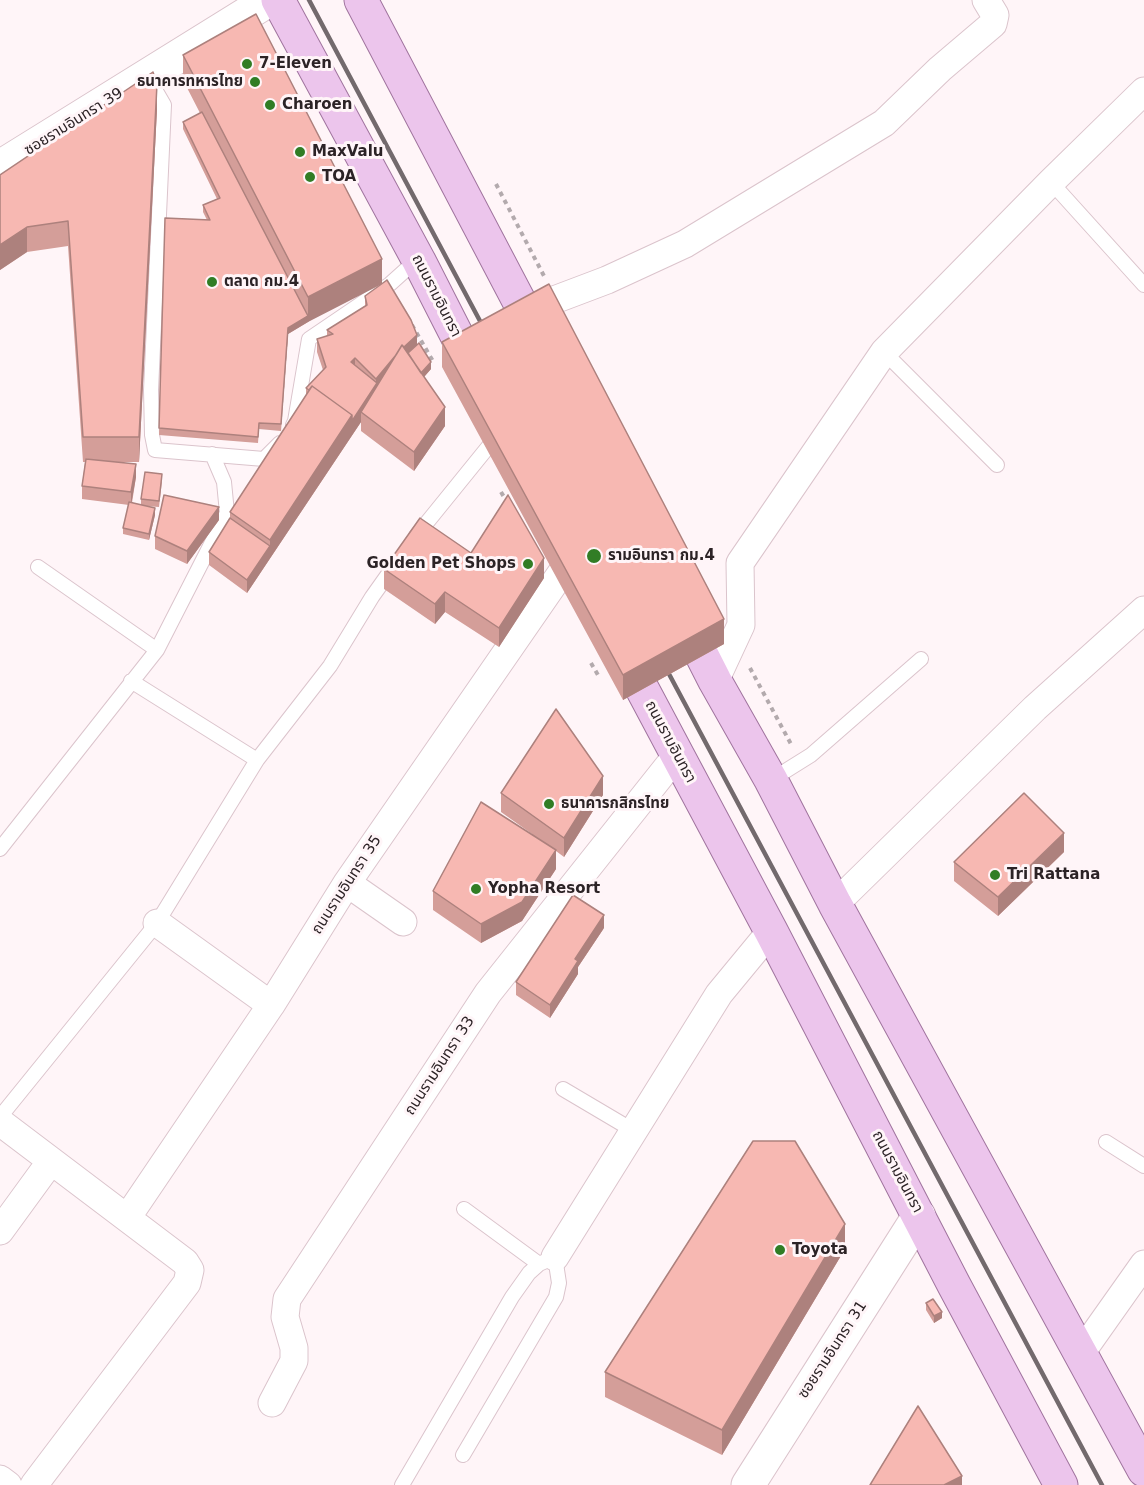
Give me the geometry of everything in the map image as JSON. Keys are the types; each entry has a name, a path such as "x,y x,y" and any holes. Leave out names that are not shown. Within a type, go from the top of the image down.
{"main road":[{"name":"ถนนรามอินทรา","path":"278,0 419,261 520,457"},
{"path":"367,2 552,364"},
{"path":"557,526 590,588"},
{"path":"666,586 835,904 1144,1470"},
{"name":"ถนนรามอินทรา","path":"606,619 1061,1485"}],"street":[{"name":"ซอยรามอินทรา 39","path":"0,167 269,0"},
{"path":"525,311 607,280 686,244 884,123 940,69 993,24 995,15 986,0"},
{"path":"715,681 741,625 740,563 884,352 1144,91"},
{"name":"ถนนรามอินทรา 35","path":"127,1218 271,1005 347,883 573,556"},
{"path":"835,904 1035,708 1144,610"},
{"name":"ถนนรามอินทรา 33","path":"272,1403 294,1361 294,1348 285,1317 287,1299 488,993 677,755"},
{"path":"347,883 403,922"},
{"path":"157,923 271,1005"},
{"path":"547,1261 634,1131 719,994 771,931"},
{"path":"0,1119 51,1161 185,1262 190,1270 190,1277 34,1485"},
{"path":"0,1231 51,1161"},
{"name":"ซอยรามอินทรา 31","path":"748,1485 920,1216"},
{"path":"1081,1353 1144,1264"},
{"path":"0,1479 8,1485"}],"lane":[{"path":"133,86 153,86 164,105 151,390 152,435 155,450 264,459 284,439 295,421 309,339 390,284 419,261"},
{"path":"1051,182 1144,285"},
{"path":"884,352 997,465"},
{"path":"0,1119 157,923 257,760 330,666 372,597 418,532 495,411"},
{"path":"0,849 157,650 228,513 224,482 212,454"},
{"path":"38,567 157,650"},
{"path":"771,780 801,762 921,659"},
{"path":"131,681 257,760"},
{"path":"563,1089 634,1131"},
{"path":"1106,1142 1144,1166"},
{"path":"463,1455 556,1297 559,1283 547,1261 464,1209"},
{"path":"402,1485 512,1297 529,1273 547,1261"}],"path":[{"path":"496,184 548,283"},
{"path":"412,324 434,363"},
{"path":"746,662 801,762"},
{"path":"591,663 597,675"}],"building":[{"path":"256,14 382,259 308,297 183,55"},
{"path":"153,72 157,84 139,437 83,437 68,221 27,227 0,245 0,175"},
{"name":"ตลาด กม.4","path":"202,112 308,316 288,328 281,424 259,423 258,437 159,428 165,218 210,220 203,205 220,198 183,122"},
{"path":"387,280 411,320 417,335 404,347 402,345 376,379 355,358 351,362 377,383 352,421 352,415 312,386 309,390 306,388 326,367 317,339 333,334 327,330 367,305 365,296"},
{"path":"549,284 724,619 623,675 442,342"},
{"path":"419,343 431,362 421,373 408,353"},
{"path":"402,345 445,407 414,452 361,412"},
{"path":"312,386 352,415 270,540 230,512"},
{"path":"86,459 136,464 131,492 82,486"},
{"path":"145,472 162,474 159,501 141,499"},
{"path":"164,495 219,507 187,551 155,536"},
{"path":"508,495 544,558 499,628 445,592 435,604 384,569 420,518 471,553"},
{"path":"129,502 155,508 149,534 123,528"},
{"path":"230,518 270,546 247,580 209,552"},
{"path":"556,709 603,776 564,838 501,793"},
{"path":"1024,793 1064,833 998,897 954,862"},
{"path":"481,802 556,850 522,902 481,924 433,891"},
{"path":"573,895 604,915 575,959 578,961 550,1005 516,982"},
{"path":"753,1141 795,1141 845,1224 722,1430 605,1372"},
{"path":"933,1299 942,1312 934,1316 926,1303"},
{"path":"918,1406 962,1476 944,1485 870,1485"}],"railway":[{"path":"309,0 488,336"},
{"path":"661,659 1102,1485"}],"place":[{"name":"7-Eleven","path":"247,64"},
{"name":"ธนาคารทหารไทย","path":"255,82"},
{"name":"Charoen","path":"270,105"},
{"name":"MaxValu","path":"300,152"},
{"name":"TOA","path":"310,177"},
{"name":"ตลาด กม.4","path":"212,282"},
{"name":"รามอินทรา กม.4","path":"594,556"},
{"name":"Golden Pet Shops","path":"528,564"},
{"name":"ธนาคารกสิกรไทย","path":"549,804"},
{"name":"Tri Rattana","path":"995,875"},
{"name":"Yopha Resort","path":"476,889"},
{"name":"Toyota","path":"780,1250"}]}
